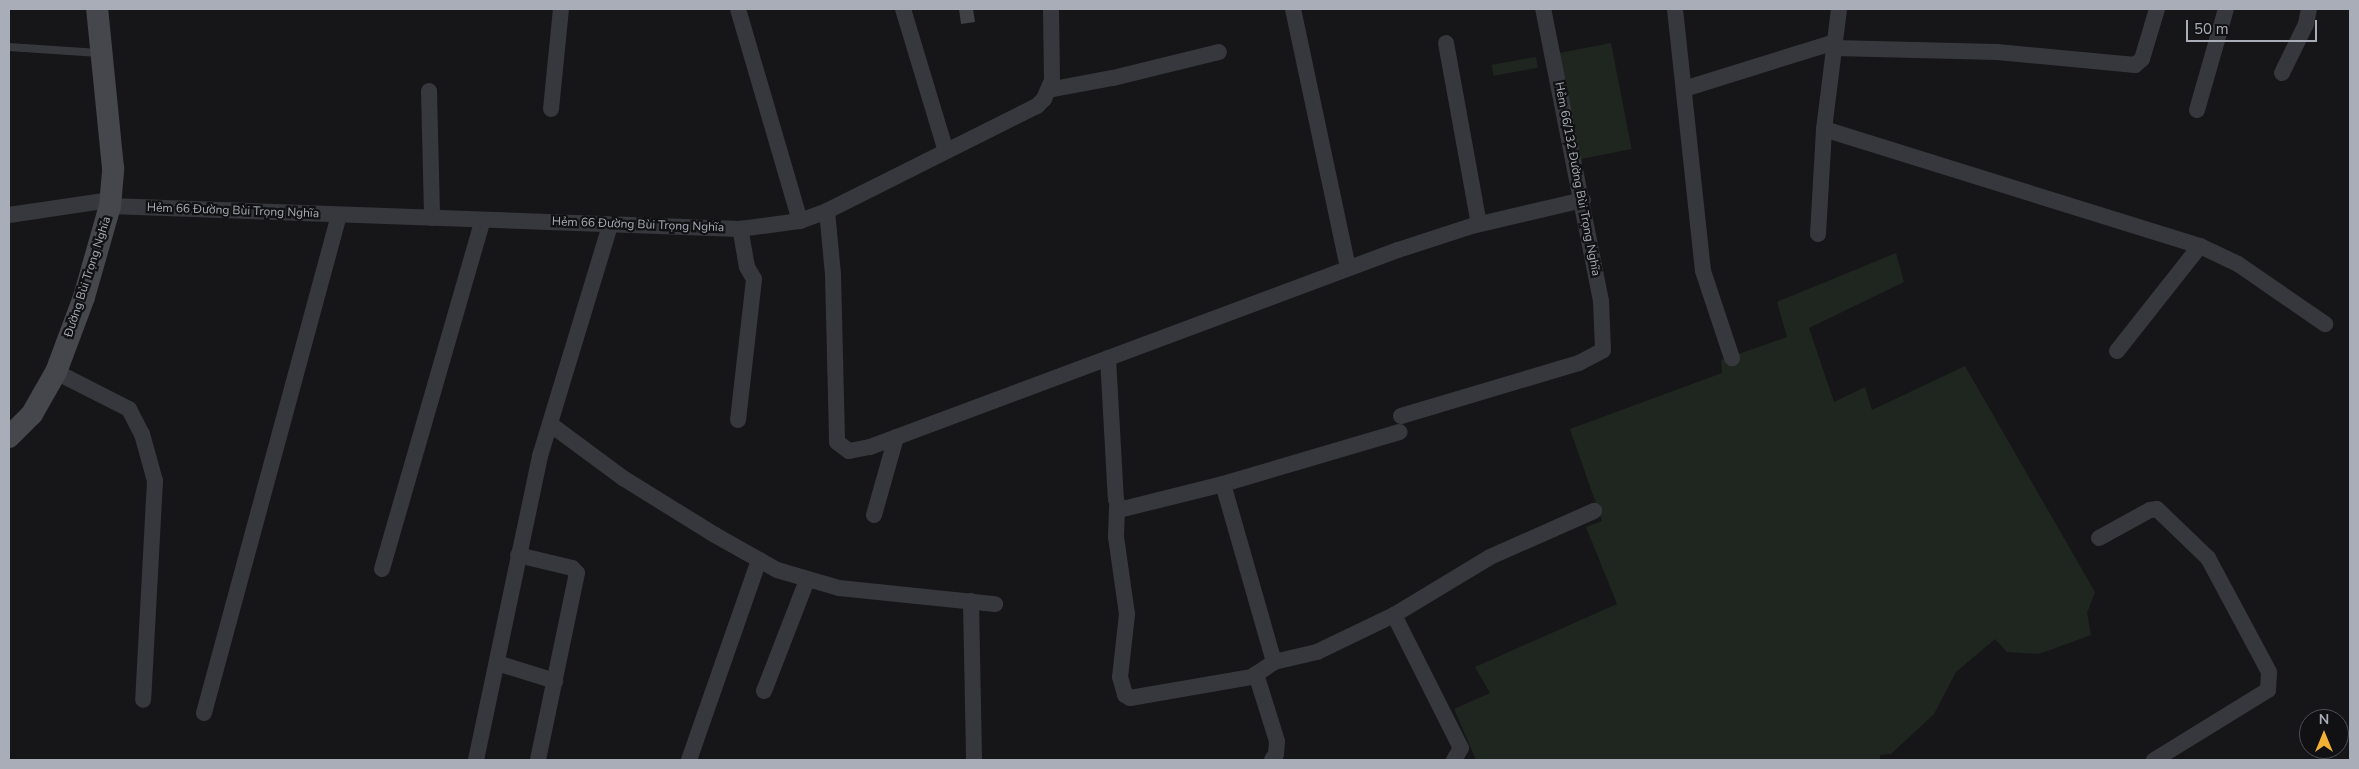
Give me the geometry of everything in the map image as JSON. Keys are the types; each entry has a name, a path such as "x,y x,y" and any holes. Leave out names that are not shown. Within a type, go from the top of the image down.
{"street":[{"name":"Đường Bùi Trọng Nghĩa","path":"9,437 32,414 56,372 84,297 110,203 113,168 97,9"},
{"path":"551,109 561,9"},
{"path":"738,9 800,221"},
{"path":"903,9 946,151"},
{"path":"1048,90 1052,80 1051,9"},
{"path":"1293,9 1348,268"},
{"name":"Hẻm 66/132 Đường Bùi Trọng Nghĩa","path":"1223,484 1579,363 1603,350 1601,301 1583,200 1543,9"},
{"path":"1675,9 1703,271 1732,358"},
{"path":"1818,234 1824,129 1838,9"},
{"path":"1684,89 1835,45 1997,52 2135,65 2142,59 2157,9"},
{"path":"2198,110 2226,9"},
{"path":"2282,73 2306,24 2309,9"},
{"path":"1446,43 1479,224"},
{"path":"1048,90 1113,78 1219,52"},
{"name":"Hẻm 66 Đường Bùi Trọng Nghĩa","path":"9,215 110,203 339,215 740,229 800,221 828,211 1037,106 1048,90"},
{"path":"429,91 432,218"},
{"path":"1824,129 2200,246 2238,264 2324,324"},
{"path":"828,211 833,274 837,442 849,451 896,437 1348,268 1479,224 1583,200"},
{"path":"204,712 339,215"},
{"path":"382,569 483,220"},
{"path":"476,760 518,555 550,424 610,225"},
{"path":"738,420 754,279 747,267 740,229"},
{"path":"2117,351 2200,246"},
{"path":"1108,358 1116,537 1127,614 1120,677 1124,696 1130,698 1190,689 1256,674 1274,662 1317,652 1394,614 1490,557 1594,511"},
{"path":"56,372 129,409 142,434 155,481 143,700"},
{"path":"550,424 624,478 759,560 808,580 848,589 995,604"},
{"path":"874,515 896,437"},
{"path":"1116,508 1119,510 1223,484 1274,662"},
{"path":"2099,538 2150,510 2158,509 2208,558 2269,672 2268,690 2154,760"},
{"path":"518,555 572,568 577,573 538,760"},
{"path":"689,760 759,560"},
{"path":"764,691 808,580"},
{"path":"971,601 974,760"},
{"path":"1394,614 1461,748 1454,760"},
{"path":"497,662 555,681"},
{"path":"1256,674 1277,741 1276,754 1272,760"}],"lane":[{"path":"9,47 100,53"}],"shaded area":[{"path":"1611,43 1632,149 1580,159 1559,53"},
{"path":"1536,57 1538,68 1494,76 1492,65"},
{"path":"1896,253 1904,282 1809,328 1834,402 1865,387 1872,410 1965,366 2095,592 2087,613 2091,635 2039,654 2007,652 1995,639 1956,672 1934,714 1891,754 1880,755 1880,760 1476,760 1454,709 1490,693 1475,667 1617,604 1586,527 1602,521 1570,429 1722,373 1721,360 1787,337 1777,302"}],"building":[{"path":"959,9 973,9 975,22 961,24"}]}
